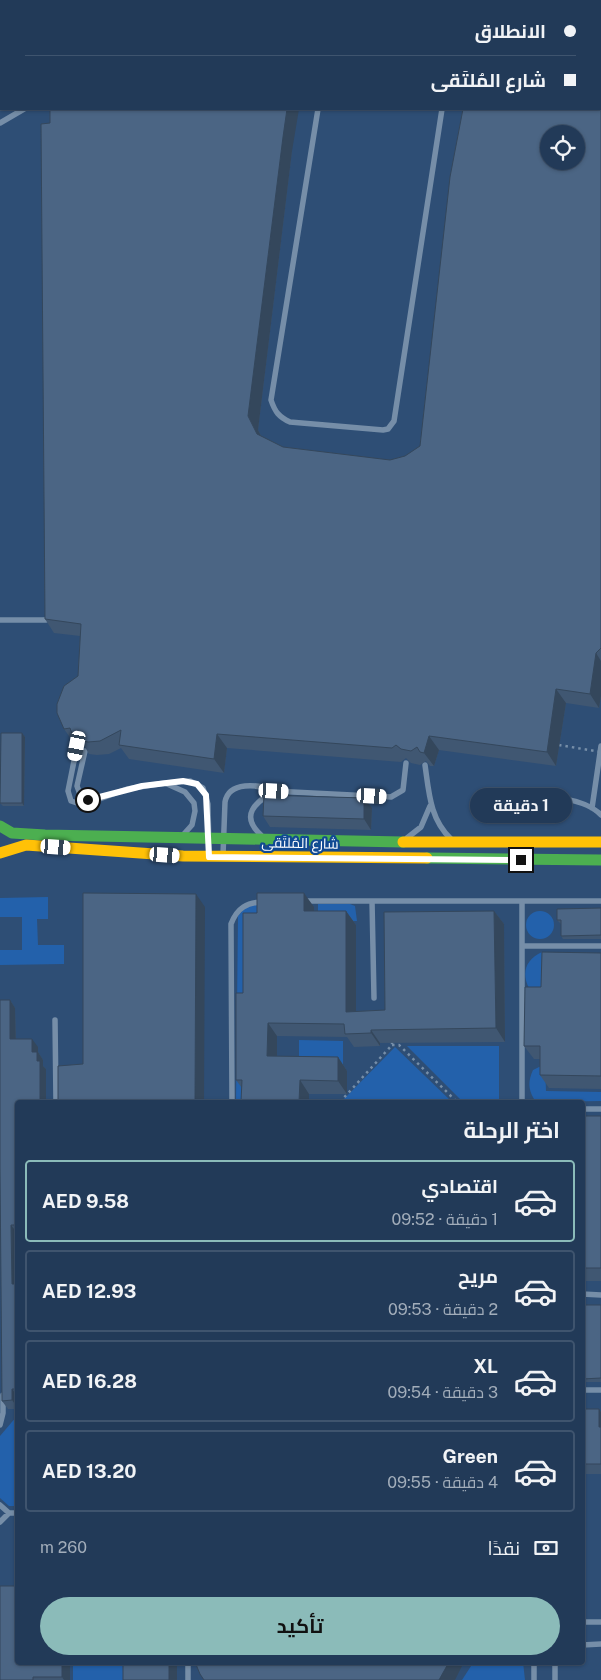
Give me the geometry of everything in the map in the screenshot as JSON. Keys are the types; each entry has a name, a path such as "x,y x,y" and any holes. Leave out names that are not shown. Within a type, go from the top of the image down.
{"street":[{"name":"شارع المُلتَقى","path":"0,826 12,833 24,834 456,843 601,842"},
{"name":"شارع المُلتَقى","path":"0,853 14,847 26,845 209,857 601,860"}],"lane":[{"path":"0,123 22,110"},
{"path":"318,110 271,400 274,410 290,422 382,430 388,429 394,421 442,110"},
{"path":"0,620 46,620"},
{"path":"77,746 68,791 69,798 78,806 92,800 142,786 190,781 203,788 208,804 209,857"},
{"path":"592,808 601,746"},
{"path":"85,752 77,790 84,800 92,800"},
{"path":"222,857 225,802 230,792 240,786 256,786 274,791 391,796 403,790 406,763"},
{"path":"425,765 430,804 440,826 456,843"},
{"path":"165,784 185,792 194,804 196,811 192,825 180,838"},
{"path":"266,840 255,830 251,813 254,805 274,791"},
{"path":"502,793 568,800 592,808 601,815"},
{"path":"401,842 421,827 430,804"},
{"path":"372,901 374,998"},
{"path":"294,902 601,901"},
{"path":"232,1100 231,924 235,915 247,904 275,902"},
{"path":"522,902 522,1100"},
{"path":"522,946 601,946"},
{"path":"55,1020 56,1100"},
{"path":"585,1109 601,1109"},
{"path":"585,1294 601,1295"},
{"path":"0,1425 3,1413 3,1384"},
{"path":"585,1390 601,1390"},
{"path":"0,1505 9,1513 15,1513"},
{"path":"0,1522 9,1513"},
{"path":"585,1622 601,1622"},
{"path":"585,1645 601,1644"},
{"path":"188,1665 188,1680"},
{"path":"534,1665 534,1680"},
{"path":"555,1665 555,1680"}],"path":[{"path":"560,746 601,752"},
{"path":"392,1038 392,1046"},
{"path":"342,1100 392,1046 399,1045 456,1100"}],"shaded area":[{"path":"48,897 48,919 37,919 38,945 64,945 64,964 0,965 0,950 22,950 22,917 0,917 0,898"},
{"path":"265,902 244,1004 243,1100 236,1100 238,916 247,906"},
{"path":"318,904 350,904 355,906 357,921 318,921"},
{"path":"540,911 550,915 554,925 550,935 540,939 530,935 526,925 530,915"},
{"path":"542,952 556,953 548,996 529,988 525,977 526,967 532,958"},
{"path":"299,1040 343,1041 343,1065 299,1065"},
{"path":"407,1046 499,1046 499,1100 461,1100"},
{"path":"395,1047 450,1100 343,1100"},
{"path":"545,1064 546,1091 601,1092 601,1101 534,1099 530,1088 533,1070"},
{"path":"15,1418 15,1506 9,1506 0,1498 0,1436"},
{"path":"73,1665 130,1665 129,1680 73,1680"},
{"path":"472,1665 523,1665 525,1680 462,1680"}],"building":[{"path":"50,110 287,110 248,416 257,434 283,447 390,460 405,456 420,446 450,177 463,110 601,110 601,648 596,653 590,694 556,689 547,752 429,736 424,753 420,752 417,747 411,751 401,749 396,745 392,748 217,734 214,759 119,745 121,730 100,741 88,742 80,740 77,733 72,734 70,728 64,729 57,713 57,704 64,686 78,676 81,624 45,619 41,124 50,123"},
{"path":"1,733 22,733 22,803 0,803"},
{"path":"264,795 364,798 364,819 263,816"},
{"path":"83,893 196,894 195,1100 58,1100 58,1066 83,1064"},
{"path":"257,893 304,893 304,911 346,911 346,1012 385,1010 384,912 494,911 496,1028 371,1030 371,1033 345,1034 344,1024 268,1023 267,1056 338,1057 338,1081 300,1080 299,1100 241,1100 242,1080 236,1080 236,993 243,993 243,913 257,913"},
{"path":"601,908 601,935 561,936 561,920 557,920 557,909"},
{"path":"542,952 601,953 601,1076 540,1075 540,1046 524,1046 525,987 541,987"},
{"path":"0,1000 10,1000 10,1039 32,1039 32,1052 37,1052 37,1061 40,1061 40,1100 15,1100 15,1225 11,1225 12,1284 15,1284 15,1389 12,1389 12,1400 2,1401"},
{"path":"585,1116 601,1116 601,1268 585,1268"},
{"path":"585,1305 601,1305 601,1378 585,1379"},
{"path":"585,1409 599,1409 601,1464 585,1464"},
{"path":"0,1586 15,1586 15,1665 62,1665 62,1677 33,1677 33,1680 0,1680"},
{"path":"123,1665 169,1665 169,1680 123,1680"},
{"path":"196,1665 447,1665 439,1680 204,1680"}],"traffic: fast":[{"path":"0,826 12,833 45,835 403,842"},
{"path":"427,858 601,860"}],"traffic: slow":[{"path":"403,842 601,842"},
{"path":"0,853 26,845 183,856 427,858"}],"route":[{"path":"88,800 142,786 183,781 197,784 203,788 208,804 209,857 521,860"}]}
